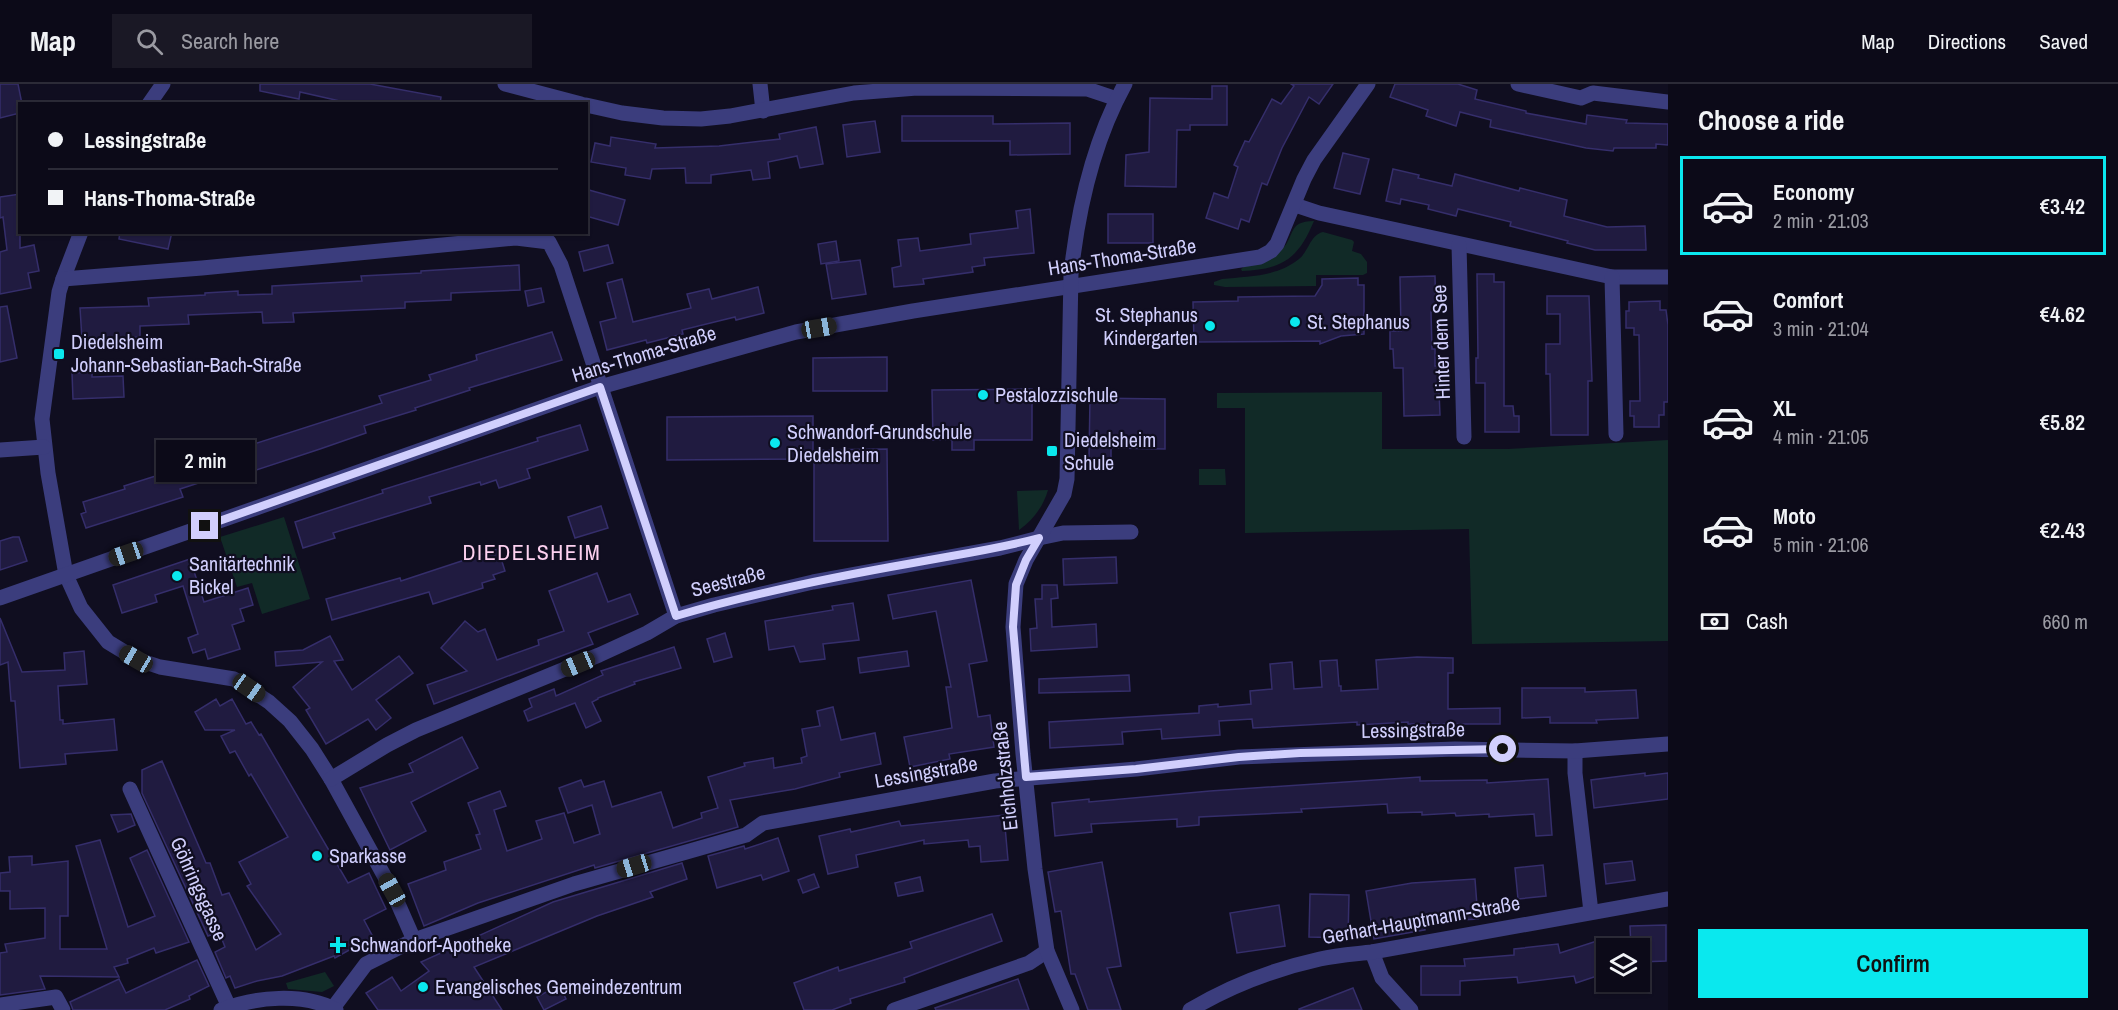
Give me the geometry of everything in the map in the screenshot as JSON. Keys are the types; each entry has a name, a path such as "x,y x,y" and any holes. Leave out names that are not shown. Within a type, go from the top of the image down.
{"street":[{"path":"150,102 163,84"},
{"path":"505,84 573,102"},
{"path":"760,84 763,111"},
{"name":"Eichholzstraße","path":"1072,1010 1047,951 1035,869 1013,627 1016,585 1026,560 1064,494 1067,479 1071,287 1074,248 1089,175 1117,99 1125,84"},
{"name":"Hans-Thoma-Straße","path":"0,598 600,387 796,332 913,311 1260,256 1271,251 1277,244 1314,160 1368,84"},
{"path":"1518,84 1581,98 1590,88 1668,102"},
{"path":"588,105 622,113 663,118 701,119 763,111 854,93 951,86 1087,89 1117,99"},
{"path":"1295,205 1318,213 1612,277 1668,277"},
{"path":"80,234 63,279 42,419 44,447 66,575 81,608 108,642 136,659 234,679 270,702 291,721 331,779 392,890 414,940"},
{"path":"63,279 504,239 549,242 561,266 676,616"},
{"name":"Hinter dem See","path":"1459,245 1464,437"},
{"path":"1612,277 1616,434"},
{"path":"0,450 44,447"},
{"name":"Seestraße","path":"331,779 416,730 599,655 647,633 676,616 813,582 1000,548 1063,533 1131,532"},
{"name":"Lessingstraße","path":"335,1009 366,963 414,940 574,884 746,835 763,823 995,781 1136,769 1239,757 1455,749 1575,751 1668,744"},
{"path":"1575,751 1575,773 1591,912"},
{"name":"Göhringsgasse","path":"130,789 225,1009"},
{"name":"Gerhart-Hauptmann-Straße","path":"1190,1010 1213,996 1273,971 1323,958 1372,952 1668,899"},
{"path":"894,1010 1029,963 1047,951"},
{"path":"1372,952 1382,978 1410,1010"},
{"path":"0,1005 56,997 63,1010"},
{"path":"225,1009 253,1000 279,999 304,1000 335,1009"}],"green space":[{"path":"1314,221 1302,245 1287,259 1268,268 1242,271 1241,269 1245,266 1280,251 1299,224"},
{"path":"1323,232 1352,240 1354,242 1352,251 1361,254 1367,262 1367,273 1363,275 1316,275 1316,286 1225,287 1214,285 1214,282 1222,279 1262,275 1290,265 1302,256 1315,236"},
{"path":"1382,392 1382,449 1508,449 1668,440 1668,641 1472,644 1469,529 1245,533 1245,408 1217,408 1217,393"},
{"path":"1199,469 1225,469 1226,485 1199,485"},
{"path":"1048,490 1037,513 1019,530 1017,491"},
{"path":"284,517 310,599 262,614 252,583 237,587 220,537"},
{"path":"325,972 334,986 322,992 288,989 286,983"}],"building":[{"path":"0,84 18,84 22,102 18,102 18,114 0,118"},
{"path":"260,84 370,84 441,97 440,102 344,102 300,92 299,99 260,91"},
{"path":"1291,84 1333,84 1319,104 1309,97 1282,148 1267,185 1262,183 1249,222 1241,219 1238,229 1206,218 1214,193 1228,198 1238,167 1234,165 1245,141 1249,142 1272,99 1281,104 1294,86"},
{"path":"1395,84 1458,84 1477,90 1475,99 1526,111 1526,113 1586,124 1587,115 1627,120 1626,123 1668,124 1668,145 1656,144 1656,148 1614,148 1613,151 1586,148 1490,127 1491,120 1460,112 1456,126 1426,116 1428,110 1390,97"},
{"path":"1212,86 1227,86 1227,125 1190,125 1190,130 1177,130 1176,187 1125,186 1126,155 1149,152 1150,98 1212,99"},
{"path":"902,116 993,116 993,124 1070,123 1070,154 1010,155 1010,141 902,141"},
{"path":"875,121 880,152 847,157 843,125"},
{"path":"816,127 823,164 800,168 797,156 768,162 770,178 753,180 751,170 711,175 711,183 686,183 685,168 652,169 650,179 625,175 626,168 591,162 595,143 610,146 611,137 656,144 655,148 719,146 780,139 779,134"},
{"path":"1343,153 1369,159 1360,194 1334,188"},
{"path":"1393,169 1452,186 1455,174 1519,191 1520,188 1567,200 1564,216 1607,227 1645,226 1646,250 1595,250 1510,226 1511,222 1458,209 1456,216 1428,209 1429,205 1401,199 1400,204 1386,201"},
{"path":"589,190 625,200 618,225 588,217"},
{"path":"18,194 20,248 34,245 39,271 28,273 31,288 0,294 0,252 7,250 3,217 0,218 0,197"},
{"path":"1030,209 1034,253 984,258 985,265 972,267 973,272 923,279 924,284 894,287 892,268 901,266 898,240 918,238 920,251 971,244 970,234 1018,228 1016,211"},
{"path":"1108,214 1153,214 1153,243 1108,243"},
{"path":"120,234 172,234 168,249 119,239"},
{"path":"836,241 839,261 821,264 818,244"},
{"path":"608,245 613,263 584,271 579,252"},
{"path":"860,260 866,294 832,299 826,264"},
{"path":"519,265 520,290 451,293 451,300 405,302 405,308 293,313 294,322 263,323 262,312 188,315 189,324 140,326 140,337 82,339 80,308 149,306 148,298 205,295 205,293 238,291 238,295 272,294 272,286 362,281 361,276"},
{"path":"1477,274 1494,274 1494,282 1504,282 1504,406 1513,406 1514,416 1519,416 1519,432 1485,432 1485,383 1476,383"},
{"path":"1435,276 1436,312 1431,312 1432,349 1435,349 1435,366 1438,366 1440,415 1404,416 1403,368 1394,368 1393,349 1390,349 1390,331 1401,331 1400,277"},
{"name":"St. Stephanus","path":"1358,278 1358,285 1364,285 1364,334 1341,336 1320,344 1320,341 1194,342 1193,302 1238,301 1238,297 1315,296 1322,285 1322,279"},
{"path":"622,279 633,322 691,308 687,294 709,289 712,299 758,287 764,313 736,320 735,317 682,330 683,334 607,350 600,322 616,318 607,283"},
{"path":"541,288 544,302 528,306 525,291"},
{"path":"1547,296 1589,296 1592,381 1588,381 1588,435 1551,435 1550,374 1546,374 1546,344 1560,344 1560,314 1547,314"},
{"path":"1660,301 1660,310 1666,310 1668,325 1668,402 1664,402 1664,415 1659,415 1659,427 1634,427 1634,416 1630,416 1630,401 1640,401 1639,335 1634,335 1634,328 1626,328 1626,311 1629,311 1629,302"},
{"path":"7,306 17,358 0,362 0,307"},
{"path":"552,332 562,360 469,388 470,390 415,408 416,410 364,426 366,433 320,449 253,471 251,466 180,489 183,497 86,528 81,514 86,512 83,502 184,467 183,464 232,449 232,451 382,403 379,396 431,380 429,375 477,360 476,355"},
{"path":"887,357 887,391 813,391 813,358"},
{"path":"92,372 92,377 123,376 124,397 73,399 72,373"},
{"path":"1032,389 1032,440 974,440 974,450 952,450 952,440 933,440 932,390"},
{"path":"1090,398 1165,399 1165,449 1111,448 1111,459 1089,458"},
{"path":"813,416 813,459 667,460 667,417"},
{"path":"580,425 588,450 527,469 530,478 499,488 496,480 481,485 480,482 429,497 431,503 333,533 335,538 303,548 295,522 383,493 382,490 538,441 537,438"},
{"path":"887,449 888,541 814,541 814,450"},
{"path":"601,506 608,528 575,538 568,517"},
{"path":"19,537 27,561 0,570 0,541"},
{"path":"498,549 505,571 493,575 495,579 482,583 483,588 433,604 429,592 332,620 326,599 400,578 401,581"},
{"path":"1116,557 1117,583 1064,585 1063,559"},
{"path":"190,559 204,602 248,588 253,605 240,609 244,621 232,625 240,649 208,659 205,649 193,653 188,638 198,634 183,586 155,595 157,602 122,613 113,585"},
{"path":"597,573 608,602 630,594 638,614 588,633 593,644 434,704 427,685 467,671 441,648 465,621 478,632 485,629 497,660 539,645 538,640 564,631 549,591"},
{"path":"971,580 987,661 969,664 978,717 990,715 994,747 949,754 950,759 910,767 904,737 952,728 946,687 951,687 936,611 893,619 888,595"},
{"path":"1042,585 1057,585 1058,598 1051,599 1052,627 1096,624 1097,647 1031,651 1030,629 1037,628 1035,599 1042,599"},
{"path":"853,603 859,640 823,644 825,659 800,662 794,646 769,650 765,621 833,610 832,606"},
{"path":"0,618 22,672 65,670 64,653 84,651 87,684 58,686 60,720 63,720 63,724 114,719 117,750 65,754 66,764 20,768 15,701 11,701 8,662 0,665"},
{"path":"725,633 732,657 714,662 707,639"},
{"path":"330,636 343,660 334,661 352,690 399,656 413,673 376,700 391,718 376,730 368,719 326,744 306,710 310,708 293,687 322,662 276,666 275,652 303,650"},
{"path":"674,647 681,668 634,682 635,684 592,702 601,721 586,728 575,703 528,721 524,711 532,707 529,699 554,689 556,696 603,675 601,671"},
{"path":"907,651 909,666 860,673 858,658"},
{"path":"1417,657 1453,658 1453,673 1448,673 1448,709 1500,708 1500,724 1408,724 1408,722 1357,725 1357,722 1253,728 1252,719 1219,721 1220,735 1162,739 1161,729 1122,732 1123,744 1050,748 1049,722 1199,713 1199,706 1251,704 1250,691 1272,689 1270,664 1292,662 1294,689 1322,687 1320,661 1337,660 1341,691 1378,689 1376,660"},
{"path":"1129,675 1130,691 1039,693 1039,679"},
{"path":"1522,688 1585,688 1585,692 1636,690 1638,718 1596,720 1597,723 1550,723 1550,717 1522,718"},
{"path":"216,699 220,706 232,699 246,724 251,722 259,735 261,734 348,883 369,873 386,909 364,920 373,937 335,958 334,956 282,976 235,988 230,976 226,978 215,952 225,947 219,932 208,936 142,793 142,770 162,761 206,863 210,863 222,895 229,893 256,950 281,934 247,886 251,884 239,862 288,837 251,774 249,776 235,751 230,753 221,736 235,730 205,730 195,712"},
{"path":"833,707 841,740 875,733 881,764 839,773 840,777 795,789 730,800 738,827 595,868 594,865 478,903 424,926 408,884 446,870 444,862 481,849 476,835 480,834 468,803 500,791 506,806 494,810 507,851 542,839 536,821 564,813 574,843 600,834 592,805 568,813 559,788 581,780 584,787 604,781 612,807 661,792 673,828 702,818 701,813 718,808 708,777 745,766 744,763 773,758 774,768 802,763 801,758 807,756 802,729 820,726 817,711"},
{"path":"462,737 478,768 411,802 426,831 390,850 360,788 413,772 409,764"},
{"path":"1645,773 1645,776 1668,773 1668,799 1594,808 1591,780"},
{"path":"1420,777 1420,781 1487,780 1487,783 1548,779 1552,835 1536,836 1534,814 1489,817 1489,814 1456,816 1455,813 1422,815 1422,812 1388,813 1387,804 1301,809 1302,812 1199,817 1199,825 1177,827 1177,819 1091,824 1092,832 1055,836 1052,803"},
{"path":"131,814 135,825 118,832 111,815"},
{"path":"1004,815 1008,860 981,862 980,846 969,847 968,840 924,844 924,840 856,855 858,867 828,874 819,836 850,829 851,832 899,821 901,826"},
{"path":"778,838 789,871 763,880 761,875 717,888 708,856 744,846 745,849"},
{"path":"100,840 128,927 155,916 130,858 147,850 189,942 156,953 154,948 127,959 128,963 114,967 119,977 40,976 45,989 0,995 0,953 7,952 5,944 45,938 45,908 10,909 10,891 0,891 0,873 10,872 9,857 32,856 32,865 68,861 68,916 60,916 60,949 107,949 76,846"},
{"path":"1632,861 1635,880 1606,884 1604,864"},
{"path":"1102,862 1121,966 1107,968 1121,1010 1088,1010 1075,974 1071,974 1061,911 1055,912 1048,872"},
{"path":"682,863 687,879 650,892 653,897 597,916 474,967 502,1010 378,1010 366,993 392,977 401,991 429,971 421,962 553,902"},
{"path":"1543,865 1546,896 1518,899 1515,868"},
{"path":"814,874 819,887 803,893 798,880"},
{"path":"920,877 923,891 898,896 895,883"},
{"path":"1475,879 1478,919 1424,922 1425,930 1374,939 1366,891 1412,883"},
{"path":"1310,894 1349,895 1348,938 1309,937"},
{"path":"1279,905 1285,946 1237,953 1230,913"},
{"path":"992,914 1002,941 904,978 905,982 850,999 851,1003 832,1010 804,1010 794,983 838,967 839,971 912,948 910,942"},
{"path":"1666,925 1666,961 1650,962 1650,938 1631,938 1630,926"},
{"path":"1596,941 1596,976 1576,983 1574,976 1518,983 1517,977 1460,981 1460,995 1421,995 1421,966 1465,966 1464,959 1514,955 1514,949 1558,944 1560,953"},
{"path":"197,960 209,986 189,996 190,999 165,1010 73,1010 70,1002 119,979 126,993"},
{"path":"1018,979 1029,1010 936,1010 935,1008"},
{"path":"559,985 566,999 544,1010 537,997"},
{"path":"1353,988 1362,1010 1299,1010 1299,1009"}],"place":[{"name":"St. Stephanus","path":"1295,322"},
{"name":"St. Stephanus Kindergarten","path":"1210,326"},
{"name":"Diedelsheim Johann-Sebastian-Bach-Straße","path":"59,354"},
{"name":"Pestalozzischule","path":"983,395"},
{"name":"Schwandorf-Grundschule Diedelsheim","path":"775,443"},
{"name":"Diedelsheim Schule","path":"1052,451"},
{"name":"Sanitärtechnik Bickel","path":"177,576"},
{"name":"Sparkasse","path":"317,856"},
{"name":"Schwandorf-Apotheke","path":"338,945"},
{"name":"Evangelisches Gemeindezentrum","path":"423,987"}],"district":[{"name":"DIEDELSHEIM","path":"532,552"}],"route":[{"path":"205,526 600,387 676,616 813,582 1000,548 1039,538 1026,560 1016,585 1013,627 1026,777 1300,753 1503,749"}]}
